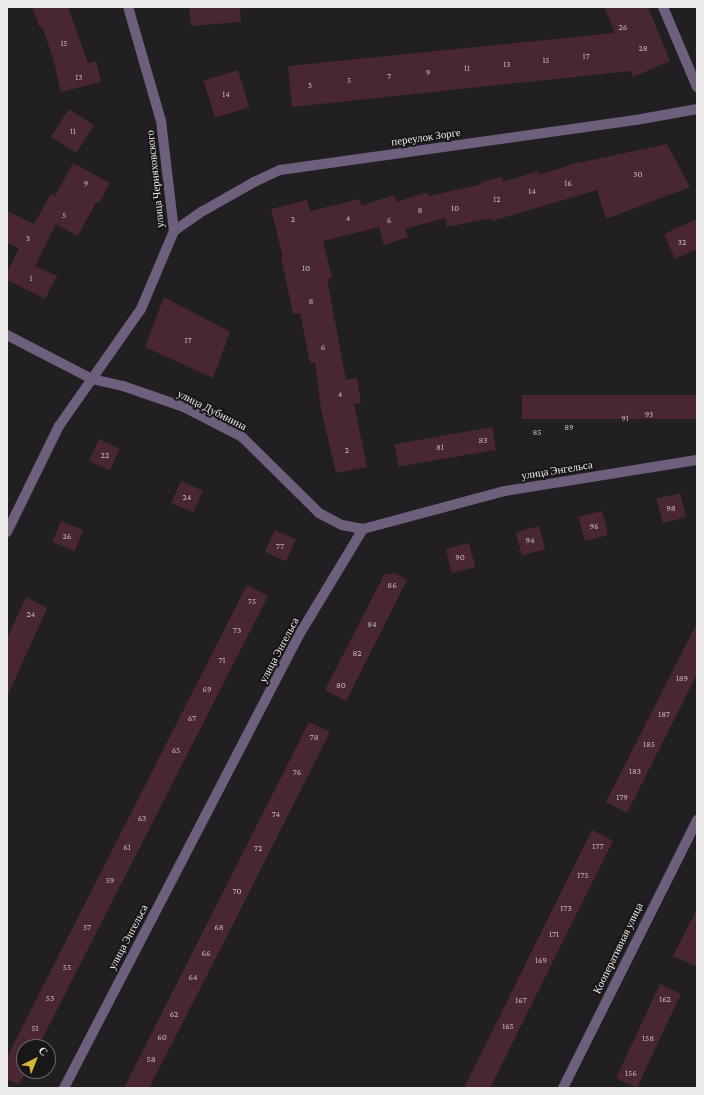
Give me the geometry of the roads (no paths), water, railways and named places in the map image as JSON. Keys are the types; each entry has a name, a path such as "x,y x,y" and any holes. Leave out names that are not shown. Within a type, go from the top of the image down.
{"street":[{"name":"улица Черняховского","path":"7,532 60,426 141,309 174,231 161,121 128,7"},
{"path":"663,7 697,87"},
{"name":"переулок Зорге","path":"174,231 203,211 254,182 280,170 636,120 697,109"},
{"name":"улица Дубинина","path":"7,335 92,380 123,386 184,407 242,437 319,513 342,525 363,529"},
{"name":"улица Энгельса","path":"64,1088 299,635 363,529 505,490 697,460"},
{"name":"Кооперативная улица","path":"563,1088 697,820"}]}
